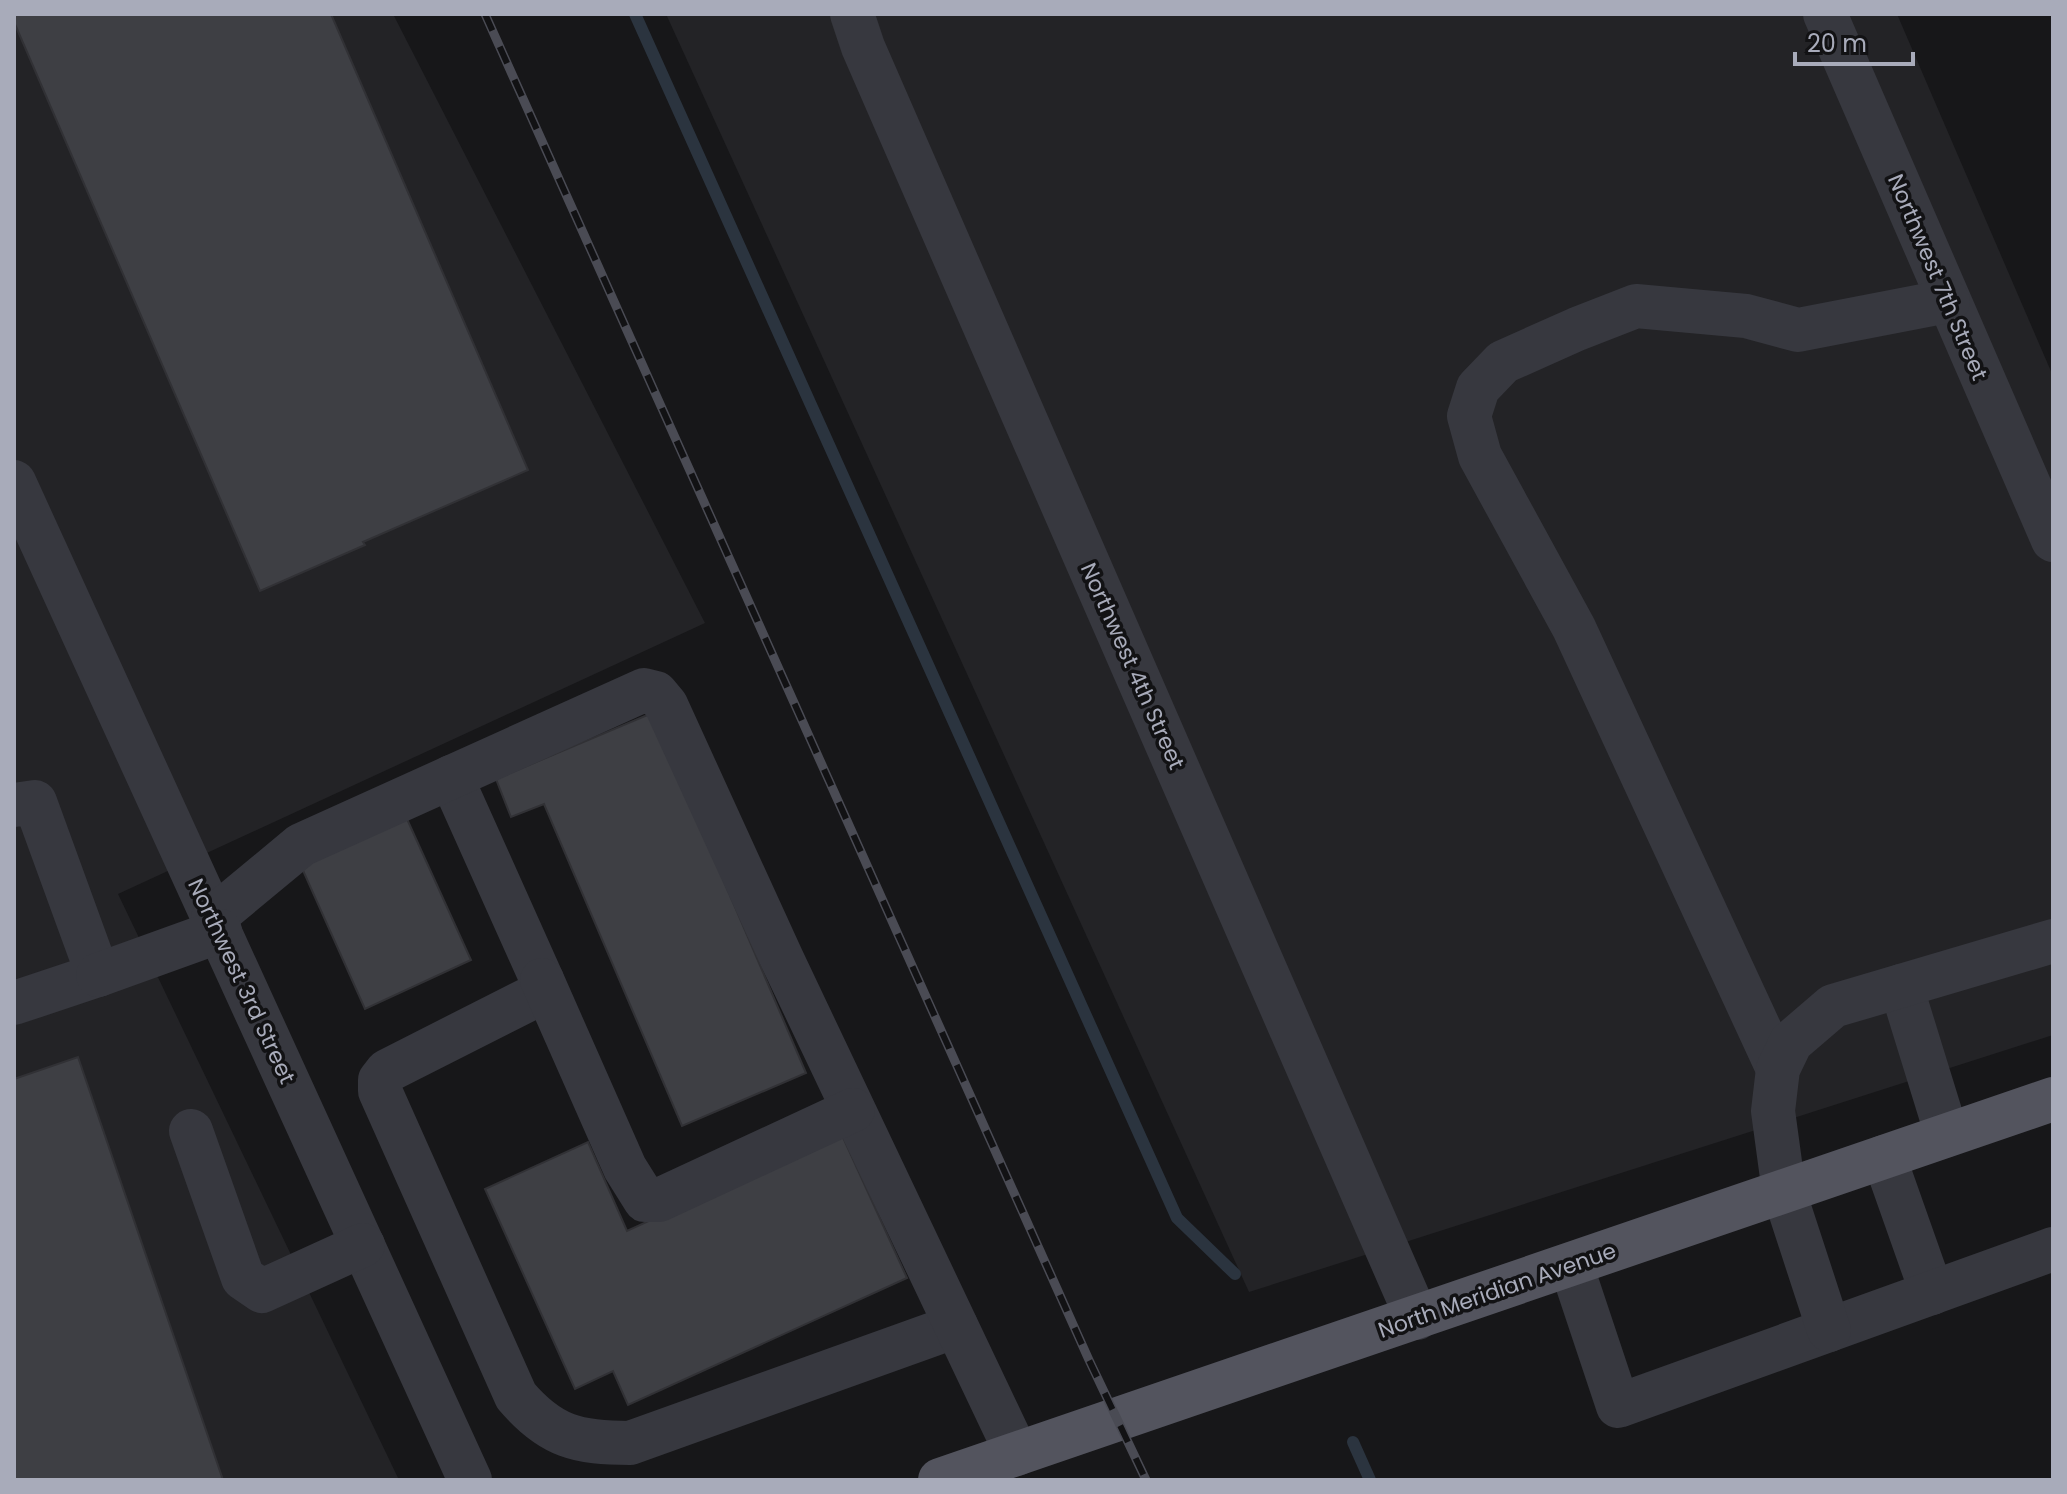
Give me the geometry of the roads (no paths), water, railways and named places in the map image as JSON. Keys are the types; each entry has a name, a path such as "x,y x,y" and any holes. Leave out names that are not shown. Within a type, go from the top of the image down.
{"main road":[{"name":"North Meridian Avenue","path":"940,1480 2053,1099"}],"street":[{"name":"Northwest 4th Street","path":"852,14 863,47 1417,1318"},
{"name":"Northwest 7th Street","path":"1825,14 2053,540"},
{"path":"1778,1069 1574,628 1480,456 1469,416 1478,388 1503,362 1636,306 1746,316 1798,330 1948,301"},
{"name":"Northwest 3rd Street","path":"16,490 470,1480"},
{"path":"14,1003 98,975 217,924 301,845 644,690 656,693 666,705 853,1110 1017,1454"},
{"path":"451,777 625,1168 645,1200 659,1200 853,1110"},
{"path":"14,805 35,802 98,975"},
{"path":"1829,1330 1784,1192 1773,1111 1778,1069 1791,1042 1833,1006 2052,946"},
{"path":"542,980 537,995 387,1071 380,1080 380,1091 516,1396 532,1415 554,1431 576,1440 630,1443 956,1326"},
{"path":"1901,986 1947,1135"},
{"path":"191,1131 243,1278 262,1291 363,1245"},
{"path":"1884,1157 1932,1293"},
{"path":"1571,1265 1618,1406 2053,1249"}],"waterway":[{"path":"635,14 1177,1218 1235,1274"},
{"path":"1353,1442 1370,1480"}],"railway":[{"path":"485,14 1089,1360 1146,1480"}]}
